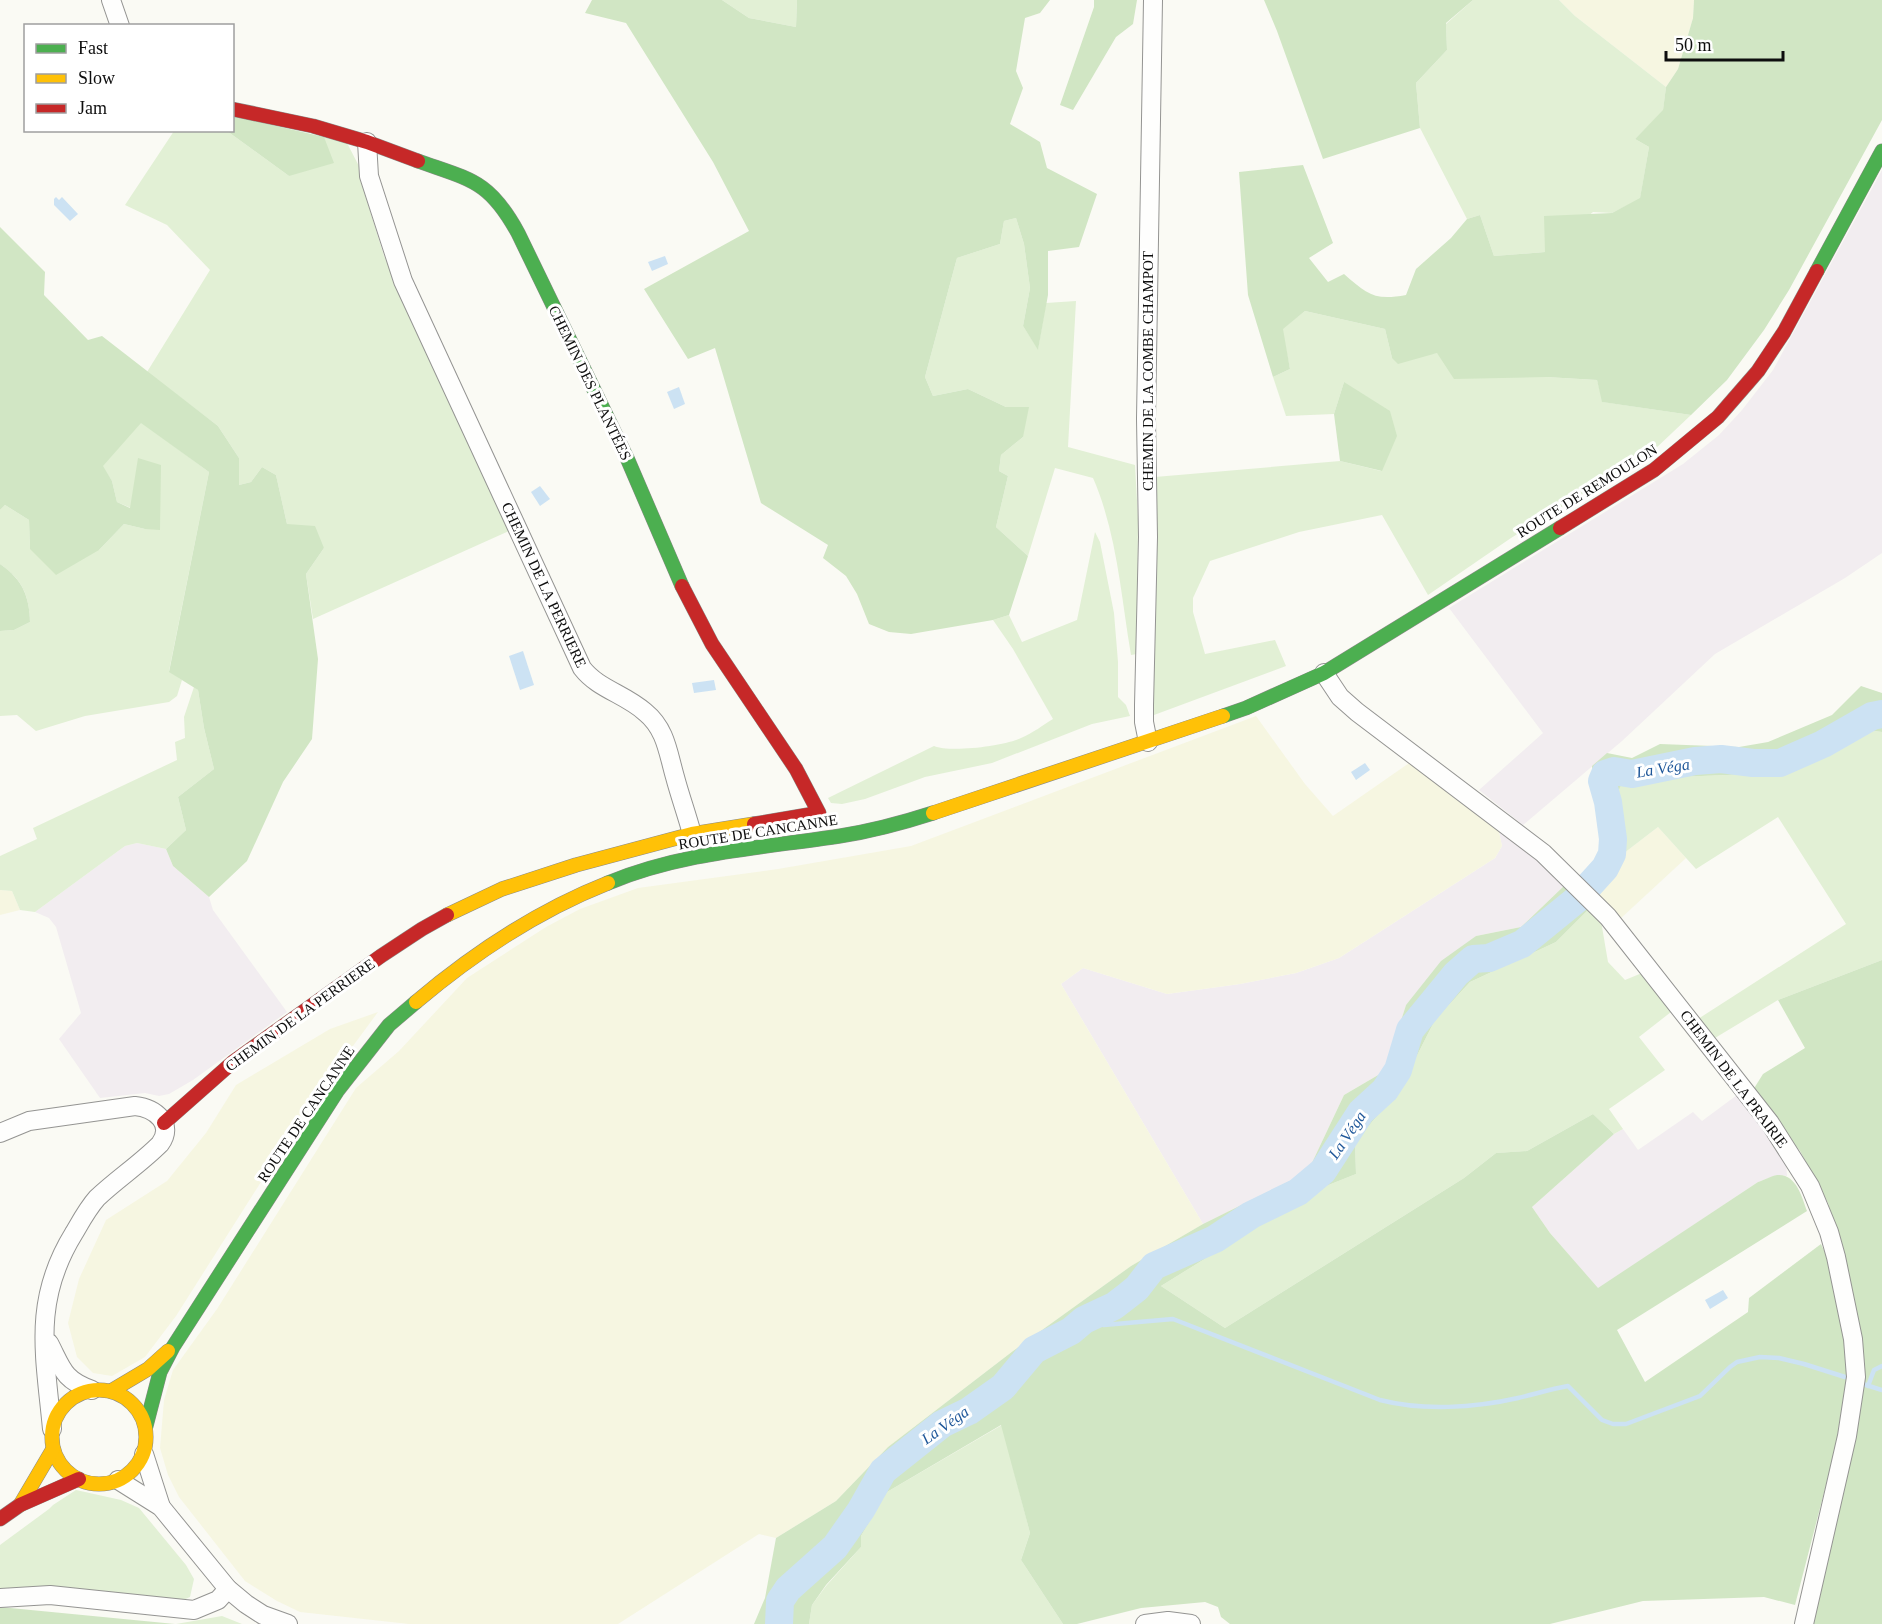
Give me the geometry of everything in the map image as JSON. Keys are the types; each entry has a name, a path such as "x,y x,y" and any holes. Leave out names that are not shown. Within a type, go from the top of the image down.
{"main road":[{"name":"CHEMIN DES PLANTÉES","path":"234,108 313,126 367,142 475,182 489,190 500,202 528,254 625,454 691,604 730,674 808,787 819,813 692,834"},
{"name":"ROUTE DE REMOULON","path":"1324,673 1654,470 1718,417 1758,371 1784,332 1882,151"},
{"name":"ROUTE DE CANCANNE","path":"146,1426 159,1372 173,1347 338,1090 389,1025 456,968 514,930 575,896 624,876 698,856 888,827 1246,708 1324,673"},
{"name":"CHEMIN DE LA PERRIERE","path":"164,1123 233,1062 381,956 448,914 502,889 541,876 692,834"},
{"name":"ROUTE DE CANCANNE","path":"111,1391 148,1369 173,1347"},
{"path":"92,1390 111,1391 127,1398 139,1410 146,1426 147,1440 144,1454 133,1470 118,1480 105,1484 92,1483 79,1479 63,1467 53,1449 52,1429 59,1411 73,1397 92,1390"},
{"path":"20,1505 53,1449"},
{"path":"0,1519 20,1505 79,1479"}],"street":[{"path":"111,0 119,24"},
{"name":"CHEMIN DE LA COMBE CHAMPOT","path":"1148,742 1144,713 1153,0"},
{"name":"CHEMIN DE LA PERRIERE","path":"367,142 369,176 404,280 582,668 601,686 645,711 655,722 668,746 692,834"},
{"name":"CHEMIN DE LA PRAIRIE","path":"1324,673 1340,697 1543,853 1588,896 1621,932 1770,1123 1810,1186 1829,1232 1847,1303 1856,1361 1856,1377 1847,1436 1804,1624"},
{"path":"0,1133 29,1121 135,1106 152,1110 164,1123 165,1134 160,1144 96,1200 70,1239 51,1282 45,1310 44,1334 52,1429"},
{"path":"44,1334 64,1373 75,1384 92,1390"},
{"path":"144,1454 161,1507"},
{"path":"118,1480 161,1507 228,1589 263,1615 288,1624"},
{"path":"0,1598 50,1595 194,1610 218,1600 228,1589"},
{"path":"1145,1624 1168,1622 1191,1624"}],"shaded area":[{"path":"1882,170 1882,553 1845,578 1715,654 1622,741 1523,825 1479,790 1543,733 1449,608 1683,464 1719,435 1773,370"},
{"path":"1499,832 1533,855 1566,884 1521,927 1476,936 1406,1005 1385,1071 1344,1095 1310,1167 1298,1177 1203,1224 1061,984 1083,968 1167,994 1240,984 1296,973 1339,958 1495,858 1502,846"},
{"path":"137,843 166,849 173,866 209,897 213,910 287,1012 193,1080 169,1094 159,1096 145,1093 100,1098 59,1039 81,1013 56,927 49,918 35,912 125,846"},
{"path":"1737,1095 1786,1161 1787,1176 1777,1175 1758,1182 1598,1289 1550,1233 1532,1207 1614,1134 1623,1129 1638,1150 1693,1112 1702,1121"}],"green space":[{"path":"592,0 722,0 749,18 796,27 797,0 1050,0 1040,13 1025,18 1016,71 1023,88 1010,124 1040,142 1047,168 1097,194 1079,247 1048,251 1048,295 1038,350 1023,326 1030,288 1024,244 1016,218 1004,221 1000,244 957,258 925,377 933,396 968,389 1006,407 1029,407 1023,437 1001,455 999,471 1008,476 996,527 1028,556 1009,615 993,620 911,634 889,632 869,624 857,594 846,576 823,558 828,545 761,503 715,348 688,359 644,289 749,231 713,162 626,23 585,13"},
{"path":"722,0 797,0 796,27 749,18"},
{"path":"1094,0 1137,0 1133,24 1116,37 1073,110 1060,105 1094,7"},
{"path":"1264,0 1473,0 1446,23 1447,50 1416,83 1420,128 1323,159"},
{"path":"1473,0 1559,0 1575,16 1666,87 1663,111 1635,139 1649,147 1640,199 1612,213 1593,212 1545,252 1494,256 1480,215 1467,219 1420,128 1416,83 1447,50 1446,24"},
{"path":"1559,0 1694,0 1693,18 1678,69 1666,87 1575,16"},
{"path":"1694,0 1882,0 1882,120 1789,290 1764,330 1727,380 1691,415 1602,402 1597,380 1546,377 1454,379 1437,353 1398,364 1392,358 1385,329 1305,311 1283,329 1290,369 1273,377 1248,295 1239,172 1303,165 1333,243 1309,258 1328,282 1344,274 1365,291 1378,296 1406,295 1416,269 1451,238 1467,219 1480,215 1494,256 1545,252 1544,216 1612,213 1640,198 1649,147 1635,139 1663,110 1666,87 1678,69 1693,18"},
{"path":"234,116 324,137 334,163 289,176 228,132 234,132"},
{"path":"173,132 228,132 289,176 324,137 347,143 361,170 362,185 384,256 509,531 313,619 306,574 324,548 287,524 276,475 262,467 251,482 239,485 239,458 218,426 147,372 210,270 167,225 125,205"},
{"path":"1016,218 1024,244 1030,288 1023,326 1038,349 1046,303 1076,301 1068,447 1135,465 1138,519 1137,654 1131,655 1113,543 1093,478 1055,468 1028,556 996,527 1008,476 999,471 1001,455 1023,437 1006,407 968,389 933,396 925,377 957,258 1000,244 1004,221"},
{"path":"0,227 45,272 44,295 88,340 102,336 218,426 239,458 239,485 251,482 262,467 276,475 287,524 315,526 324,548 306,574 318,659 312,739 283,782 247,861 209,897 173,866 166,849 186,830 178,797 214,769 198,690 169,672 209,472 141,423 103,466 112,481 117,502 130,508 138,458 161,465 160,530 124,524 99,550 56,575 30,549 29,520 5,505 0,510"},
{"path":"1305,311 1385,329 1392,358 1437,353 1546,377 1597,380 1603,402 1691,415 1654,450 1511,538 1428,595 1382,515 1299,532 1210,561 1193,598 1193,612 1205,654 1275,640 1286,666 1154,715 1148,712 1155,477 1340,461 1381,471 1344,382 1334,414 1286,416 1273,377 1290,369 1282,329"},
{"path":"1344,382 1390,411 1397,436 1382,471 1340,461 1334,414"},
{"path":"141,422 209,472 169,671 182,680 177,696 169,702 85,716 36,731 17,715 0,716 0,631 14,630 30,622 23,589 14,576 0,564 0,510 5,505 29,520 30,549 99,550 124,524 145,529 131,508 117,502 112,481 102,466"},
{"path":"1095,532 1100,542 1114,613 1118,697 1126,705 1130,716 1092,724 992,763 925,777 865,799 842,804 831,803 828,798 934,746 964,749 1003,744 1025,736 1053,719 1013,649 993,620 1009,615 1022,642 1077,620"},
{"path":"0,564 19,583 28,604 30,622 14,630 0,631"},
{"path":"1861,686 1882,693 1882,732 1874,731 1861,735 1777,773 1651,778 1621,785 1616,796 1594,795 1592,766 1607,753 1632,758 1660,744 1739,747 1768,742 1832,715"},
{"path":"194,687 198,690 214,769 178,797 186,830 166,849 137,843 125,846 35,912 20,910 12,891 0,890 0,856 37,839 33,828 177,760 175,742 185,738 184,717"},
{"path":"1256,716 1305,784 1333,816 1412,761 1499,832 1502,846 1495,858 1339,958 1296,973 1240,984 1167,994 1083,968 1061,984 1203,1224 1131,1266 1013,1351 888,1447 836,1501 776,1538 759,1534 618,1624 409,1624 300,1612 245,1581 179,1497 168,1475 160,1448 164,1400 173,1370 217,1309 356,1088 399,1051 467,978 546,927 580,909 638,888 778,869 911,846"},
{"path":"1874,731 1882,732 1882,960 1778,1000 1715,1038 1698,1019 1846,924 1778,817 1696,869 1658,827 1615,860 1620,840 1616,796 1620,785 1651,778 1777,773"},
{"path":"1658,827 1686,858 1620,919 1588,888 1615,860"},
{"path":"1566,884 1590,908 1556,942 1470,982 1435,1020 1400,1089 1355,1142 1356,1174 1316,1190 1161,1286 1225,1328 1464,1178 1496,1153 1527,1151 1593,1114 1614,1134 1532,1207 1550,1233 1598,1288 1758,1182 1772,1176 1784,1175 1794,1182 1807,1211 1617,1330 1645,1382 1748,1312 1749,1298 1821,1244 1826,1255 1844,1334 1848,1369 1835,1450 1795,1605 1764,1597 1643,1601 1550,1624 1230,1624 1221,1617 1218,1607 1205,1602 1141,1608 1077,1624 1063,1624 1021,1560 1030,1533 1001,1425 887,1492 861,1536 861,1547 826,1585 812,1605 809,1624 754,1624 765,1598 776,1538 836,1501 888,1447 1013,1351 1131,1266 1203,1224 1298,1177 1310,1167 1344,1095 1385,1071 1406,1005 1441,961 1476,936 1521,927"},
{"path":"0,890 12,891 20,910 0,915"},
{"path":"1590,908 1601,921 1608,962 1625,980 1642,973 1671,1012 1639,1037 1665,1070 1609,1109 1623,1129 1614,1134 1593,1114 1527,1151 1496,1153 1464,1178 1225,1328 1161,1286 1316,1190 1356,1174 1355,1142 1400,1089 1435,1020 1470,982 1556,942"},
{"path":"1882,960 1882,1624 1812,1624 1861,1406 1865,1368 1860,1327 1828,1203 1800,1151 1753,1090 1763,1074 1805,1048 1778,1000"},
{"path":"378,1012 311,1103 176,1316 145,1357 112,1376 93,1373 77,1357 68,1323 79,1279 106,1220 167,1181 206,1133 236,1085 330,1029"},
{"path":"1002,1425 1030,1533 1021,1560 1063,1624 809,1624 812,1605 861,1547 861,1536 887,1492"},
{"path":"76,1490 121,1500 139,1508 186,1565 194,1579 190,1597 179,1602 0,1593 0,1545"},
{"path":"0,1607 175,1624 0,1624"},
{"path":"222,1616 242,1624 176,1624"}],"water":[{"path":"56,197 59,200 62,197 78,214 70,221 54,205"},
{"path":"665,256 668,264 652,271 648,262"},
{"path":"679,387 685,404 674,409 667,392"},
{"path":"540,486 550,499 540,506 531,492"},
{"path":"523,651 534,685 520,690 509,656"},
{"path":"714,680 716,690 694,693 692,683"},
{"path":"1365,763 1370,770 1356,780 1351,772"},
{"path":"1723,1290 1728,1298 1710,1309 1705,1300"}],"waterway":[{"name":"La Véga","path":"779,1624 780,1601 788,1589 835,1547 861,1510 883,1471 942,1424 969,1411 1003,1387 1034,1350 1071,1331 1084,1320 1114,1306 1137,1288 1154,1266 1215,1239 1251,1215 1298,1192 1323,1171 1361,1112 1385,1090 1398,1070 1410,1030 1456,974 1473,959 1489,958 1522,944 1576,900 1605,868 1612,854 1613,839 1608,802 1602,781 1605,774 1614,771 1632,774 1695,761 1721,759 1753,763 1780,763 1823,744 1872,716 1882,714"},
{"path":"1084,1320 1104,1325 1173,1319 1380,1400 1414,1406 1466,1406 1518,1398 1568,1386 1602,1420 1613,1424 1626,1424 1700,1396 1737,1362 1760,1357 1779,1358 1845,1377"},
{"path":"1868,1386 1874,1370 1882,1366"},
{"path":"1863,1384 1882,1390"}],"traffic: fast":[{"path":"1817,271 1882,151"},
{"path":"418,161 477,184 488,192 508,215 627,458 682,586"},
{"path":"1223,716 1324,673 1560,528"},
{"path":"608,883 664,864 722,852 852,834 933,813"},
{"path":"146,1426 160,1372 173,1347 338,1090 389,1025 416,1002"}],"traffic: slow":[{"path":"933,813 1223,716"},
{"path":"447,915 502,889 576,865 692,834 754,824"},
{"path":"416,1002 460,967 531,920 608,883"},
{"path":"111,1391 148,1369 168,1351"},
{"path":"99,1390 117,1394 132,1404 142,1419 146,1437 142,1455 132,1470 117,1480 99,1484 81,1480 66,1470 56,1455 52,1437 56,1419 66,1404 81,1394 99,1390"},
{"path":"20,1505 53,1449"}],"traffic: jam":[{"path":"234,109 313,126 367,142 418,161"},
{"path":"1560,528 1654,470 1718,417 1758,371 1784,332 1817,271"},
{"path":"682,586 712,644 796,769 819,813 754,824"},
{"path":"164,1123 233,1062 381,956 447,915"},
{"path":"0,1519 20,1505 79,1479"}]}
